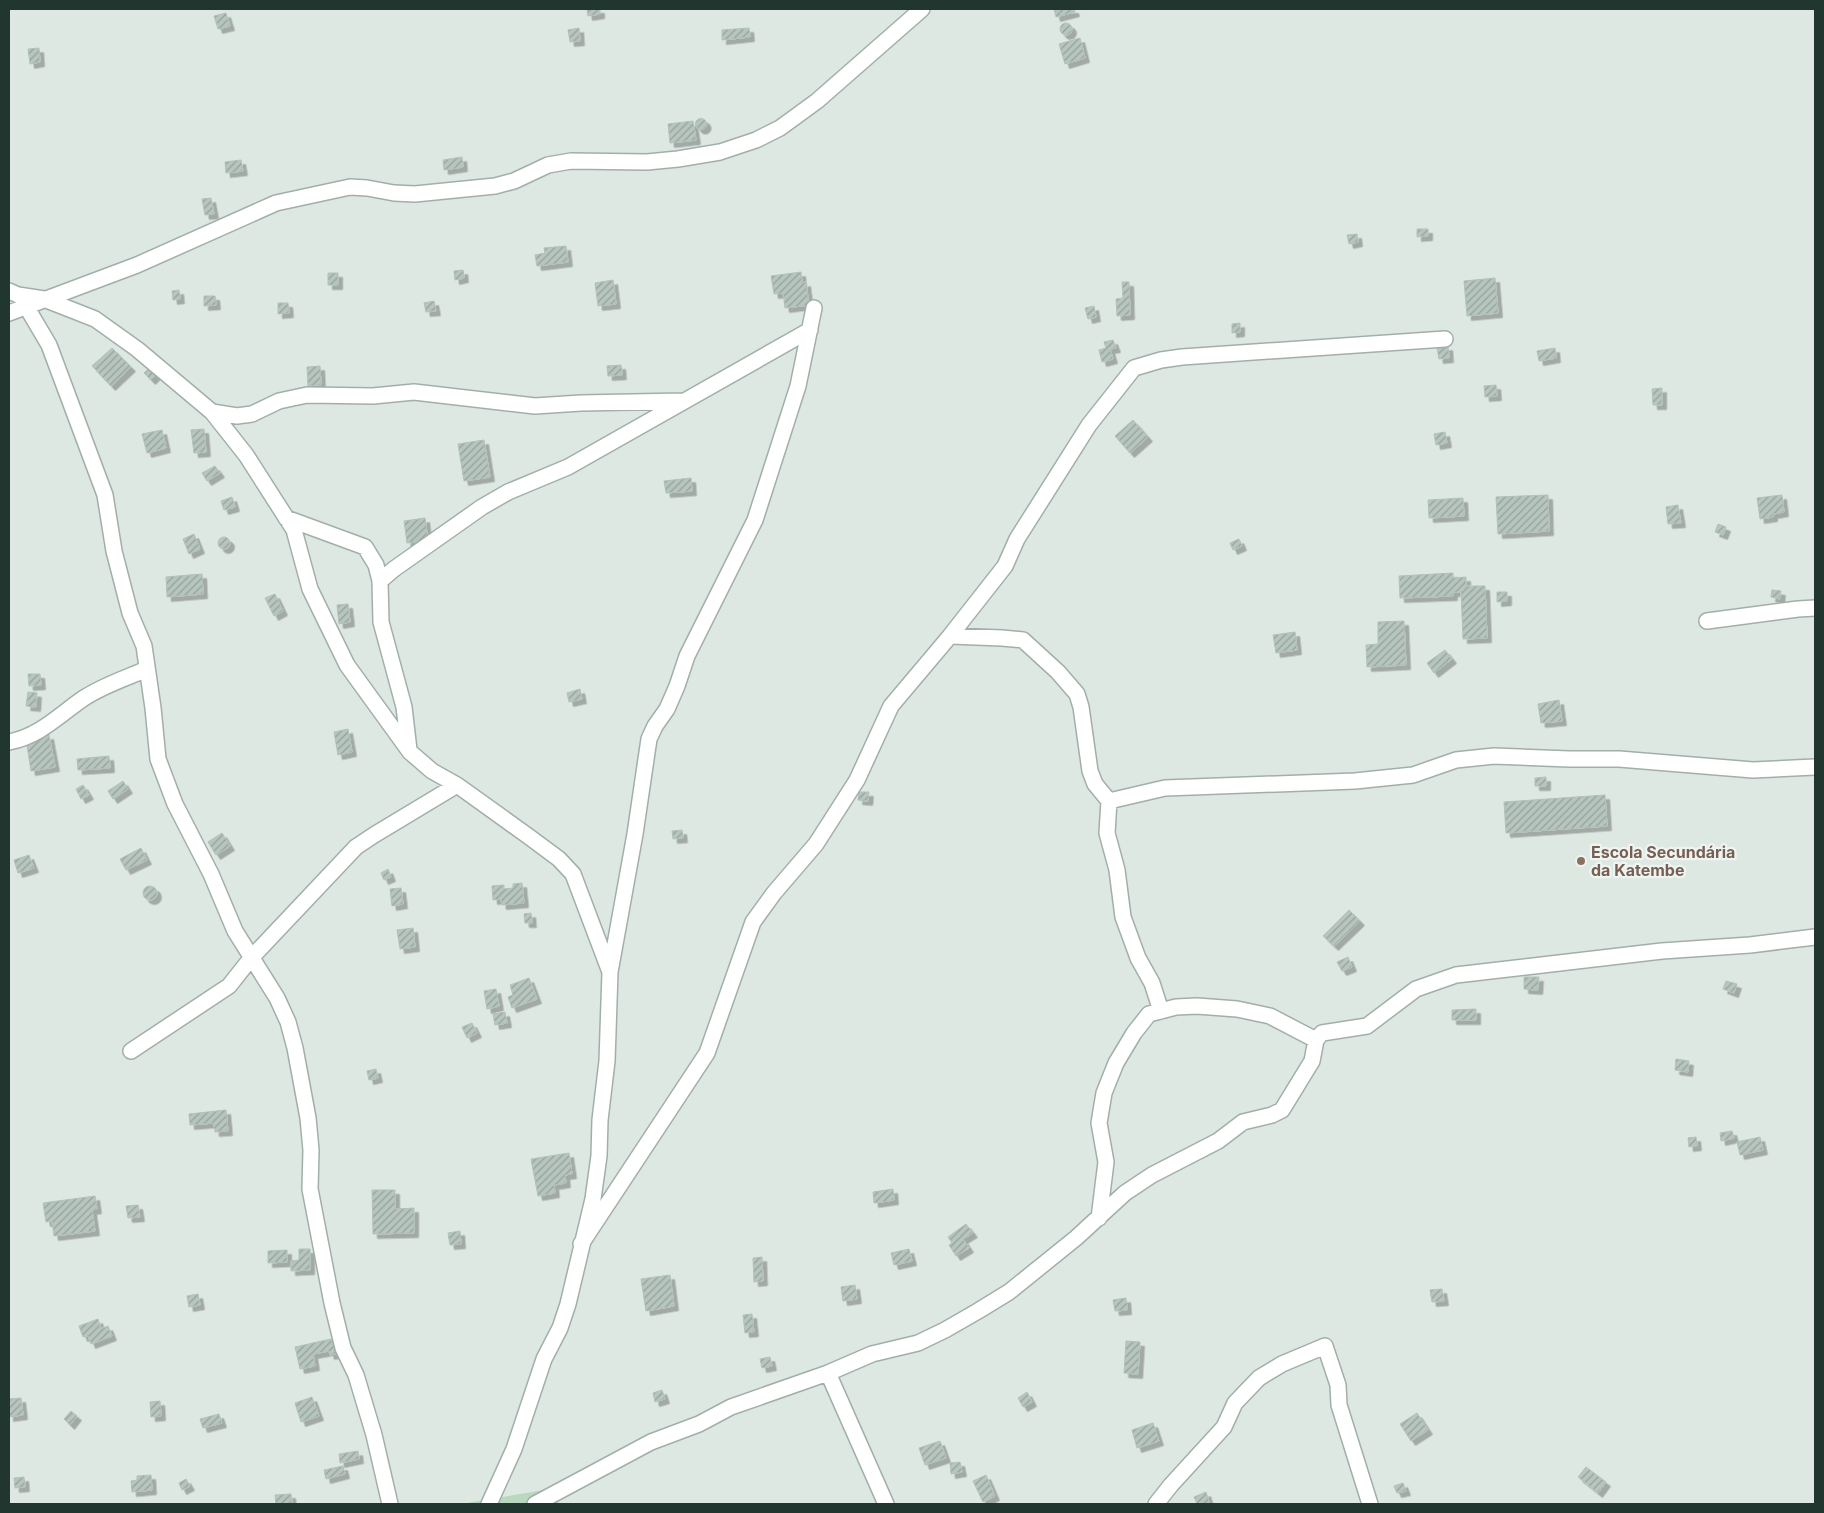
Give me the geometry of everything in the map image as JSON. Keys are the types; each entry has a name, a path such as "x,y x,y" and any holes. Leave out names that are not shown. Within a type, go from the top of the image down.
{"street":[{"path":"9,313 138,265 276,202 350,187 367,188 394,194 415,194 495,186 514,181 548,165 571,161 647,162 720,152 756,140 780,128 817,101 922,9"},
{"path":"9,291 18,295 44,300 95,319 137,349 212,412 246,455 294,530 310,590 347,665 410,752 432,771 457,786 544,848 573,874 610,972"},
{"path":"26,306 49,345 105,495 114,551 130,613 144,646 158,759 175,804 211,874 235,930 277,998 288,1022 295,1048 308,1118 311,1150 310,1189 332,1303 344,1348 356,1375 374,1435 390,1504"},
{"path":"489,1504 514,1449 544,1359 560,1328 568,1304 581,1244 594,1199 607,1061 610,972 649,739 655,726 668,710 687,656 755,520 798,386 814,308"},
{"path":"380,581 482,507 508,492 568,467 810,330"},
{"path":"581,1244 706,1053 753,922 774,893 816,844 857,780 892,706 1005,566 1017,539 1089,424 1134,368 1161,360 1182,357 1445,339"},
{"path":"212,412 237,416 252,414 279,401 307,395 373,396 414,392 535,406 684,401"},
{"path":"286,518 364,547 376,565 380,581 381,622 404,707 410,752"},
{"path":"1707,621 1815,608"},
{"path":"950,636 1024,640 1058,672 1077,694 1081,707 1090,771 1095,784 1109,801 1107,833 1117,870 1123,917 1138,958 1152,983 1161,1011"},
{"path":"9,742 22,740 42,730 101,688 147,669"},
{"path":"1109,801 1166,788 1354,781 1413,776 1456,760 1494,756 1619,759 1753,770 1815,766"},
{"path":"131,1052 230,986 252,957 356,847 457,786"},
{"path":"535,1504 651,1442 699,1424 732,1407 828,1373 872,1354 918,1343 945,1330 1009,1292 1099,1218 1125,1193 1152,1175 1218,1141 1243,1122 1272,1115 1282,1110 1312,1061 1316,1040 1322,1033 1368,1026 1416,989 1456,975 1662,951 1750,945 1815,937"},
{"path":"1099,1218 1106,1162 1099,1124 1104,1092 1116,1063 1134,1033 1149,1014 1176,1007 1197,1006 1237,1009 1270,1016 1316,1040"},
{"path":"1156,1504 1224,1427 1236,1403 1259,1378 1282,1364 1325,1346 1338,1385 1339,1406 1370,1504"},
{"path":"828,1373 886,1504"}],"green space":[{"path":"556,1488 558,1504 461,1504"}],"building":[{"path":"587,9 600,9 600,14 588,16"},
{"path":"1054,9 1074,9 1075,12 1056,17"},
{"path":"226,13 230,26 218,29 214,16"},
{"path":"1066,23 1072,29 1066,35 1060,29"},
{"path":"579,28 580,41 570,42 568,30"},
{"path":"749,28 750,37 722,40 722,30"},
{"path":"1080,38 1085,58 1065,64 1059,44"},
{"path":"39,48 40,62 30,64 28,49"},
{"path":"699,119 703,119 706,124 705,128 699,129 696,126 696,122"},
{"path":"693,121 696,140 670,143 668,124"},
{"path":"462,157 463,167 444,170 443,160"},
{"path":"241,160 243,171 226,173 225,162"},
{"path":"211,198 214,214 205,215 202,199"},
{"path":"1417,229 1428,229 1428,236 1417,237"},
{"path":"1357,234 1358,242 1349,244 1347,235"},
{"path":"566,246 568,262 537,266 535,255 545,253 544,248"},
{"path":"463,270 464,278 455,280 454,271"},
{"path":"801,272 802,283 806,282 809,305 785,308 783,293 774,294 771,276"},
{"path":"328,273 338,273 338,285 328,285"},
{"path":"1495,278 1498,313 1467,316 1464,281"},
{"path":"613,280 616,304 598,306 595,283"},
{"path":"1122,282 1129,282 1130,315 1117,316 1116,299 1123,298"},
{"path":"179,290 180,299 173,300 172,291"},
{"path":"204,296 215,296 216,305 204,306"},
{"path":"434,301 436,311 426,312 424,303"},
{"path":"278,303 288,303 289,313 278,314"},
{"path":"1094,306 1096,317 1088,319 1085,308"},
{"path":"1240,323 1240,332 1232,333 1232,324"},
{"path":"1113,340 1116,348 1110,349 1113,359 1102,362 1099,350 1106,348 1104,342"},
{"path":"1448,346 1449,358 1439,359 1437,348"},
{"path":"112,348 131,367 111,386 92,366"},
{"path":"1555,348 1556,358 1539,361 1537,351"},
{"path":"621,365 622,375 608,376 607,366"},
{"path":"320,366 321,385 308,386 307,367"},
{"path":"151,367 157,374 151,380 144,373"},
{"path":"1496,385 1497,396 1485,397 1484,386"},
{"path":"1662,388 1662,405 1653,405 1652,389"},
{"path":"1133,420 1148,437 1130,453 1115,436"},
{"path":"204,429 206,452 194,453 191,430"},
{"path":"162,430 166,448 147,453 142,434"},
{"path":"1445,432 1447,443 1436,445 1434,434"},
{"path":"484,440 490,477 464,481 458,444"},
{"path":"215,466 220,473 207,481 202,473"},
{"path":"691,478 692,491 666,493 664,481"},
{"path":"1548,495 1549,531 1498,534 1496,497"},
{"path":"1782,495 1784,512 1773,514 1773,517 1760,519 1757,498"},
{"path":"232,497 235,507 224,510 221,501"},
{"path":"1463,498 1464,516 1429,518 1428,500"},
{"path":"1678,505 1681,523 1668,524 1666,507"},
{"path":"425,518 428,541 407,543 404,521"},
{"path":"1718,524 1726,527 1723,535 1715,532"},
{"path":"194,534 200,549 189,554 183,539"},
{"path":"222,537 226,537 230,543 226,549 222,549 218,545 218,541"},
{"path":"1239,539 1242,546 1233,550 1230,543"},
{"path":"1453,573 1453,578 1466,577 1466,586 1485,586 1487,638 1463,639 1461,592 1453,592 1453,596 1400,598 1399,576"},
{"path":"202,574 203,594 167,597 166,577"},
{"path":"1772,590 1781,591 1780,599 1771,597"},
{"path":"1497,592 1507,592 1507,601 1497,602"},
{"path":"275,594 283,611 274,616 265,598"},
{"path":"348,604 350,622 339,624 337,605"},
{"path":"1404,621 1406,665 1367,667 1366,645 1378,644 1378,622"},
{"path":"1295,632 1297,650 1276,653 1273,635"},
{"path":"1445,650 1452,659 1434,673 1427,663"},
{"path":"28,674 40,674 41,685 29,686"},
{"path":"580,689 582,699 569,702 567,693"},
{"path":"28,692 37,693 36,707 26,706"},
{"path":"1559,700 1562,721 1541,723 1538,704"},
{"path":"348,729 352,752 338,755 334,732"},
{"path":"49,735 55,767 31,771 26,739"},
{"path":"109,756 110,768 78,770 77,759"},
{"path":"1546,777 1546,786 1535,786 1535,778"},
{"path":"123,781 128,789 113,799 108,791"},
{"path":"83,785 89,795 81,799 76,789"},
{"path":"859,792 869,792 868,801 858,800"},
{"path":"1605,795 1607,826 1506,833 1504,802"},
{"path":"682,830 683,838 673,839 672,831"},
{"path":"222,833 230,846 216,855 208,842"},
{"path":"141,848 147,860 126,870 120,859"},
{"path":"29,855 34,868 18,873 14,860"},
{"path":"388,869 391,877 384,880 381,873"},
{"path":"522,883 524,903 502,905 501,899 493,900 492,886 504,885 504,889 513,888 513,884"},
{"path":"150,886 155,888 157,893 155,898 150,900 145,898 143,893 145,888"},
{"path":"401,888 403,904 392,906 390,889"},
{"path":"1349,910 1360,921 1334,946 1323,936"},
{"path":"531,913 532,923 525,923 524,914"},
{"path":"413,928 415,947 400,949 397,930"},
{"path":"1348,957 1352,967 1342,971 1337,962"},
{"path":"1524,977 1539,977 1538,990 1524,989"},
{"path":"529,978 537,999 512,1008 508,997 513,995 510,985"},
{"path":"1726,981 1737,984 1734,993 1723,989"},
{"path":"496,989 499,1006 487,1009 484,991"},
{"path":"1476,1009 1476,1020 1452,1020 1452,1010"},
{"path":"505,1012 507,1023 495,1025 493,1014"},
{"path":"472,1023 477,1033 467,1038 462,1027"},
{"path":"1676,1059 1689,1061 1688,1072 1675,1070"},
{"path":"376,1069 378,1078 369,1080 367,1071"},
{"path":"226,1110 228,1131 215,1132 214,1123 190,1125 189,1114"},
{"path":"1732,1131 1734,1138 1721,1141 1720,1133"},
{"path":"1696,1137 1697,1146 1689,1147 1688,1138"},
{"path":"1760,1137 1763,1150 1740,1155 1737,1142"},
{"path":"569,1153 572,1174 565,1175 566,1183 554,1185 555,1193 538,1196 531,1159"},
{"path":"893,1189 894,1200 874,1203 873,1192"},
{"path":"372,1190 395,1190 395,1209 414,1208 414,1233 373,1234"},
{"path":"95,1196 97,1209 92,1210 95,1231 54,1236 52,1221 46,1222 43,1203"},
{"path":"138,1205 140,1217 128,1218 126,1206"},
{"path":"966,1224 973,1233 963,1239 969,1248 956,1256 949,1245 952,1243 948,1237"},
{"path":"460,1231 461,1244 450,1245 448,1233"},
{"path":"299,1249 310,1249 310,1270 291,1271 291,1261 299,1260"},
{"path":"909,1249 912,1261 894,1265 891,1253"},
{"path":"287,1250 287,1262 268,1263 268,1251"},
{"path":"762,1257 763,1281 754,1282 753,1258"},
{"path":"670,1275 674,1306 646,1311 641,1279"},
{"path":"855,1285 857,1299 843,1301 841,1287"},
{"path":"1442,1289 1444,1301 1432,1302 1430,1290"},
{"path":"198,1294 200,1305 189,1307 187,1296"},
{"path":"1126,1298 1127,1310 1115,1311 1113,1300"},
{"path":"752,1314 754,1332 745,1333 743,1315"},
{"path":"98,1319 101,1329 108,1326 112,1336 91,1344 88,1336 83,1337 79,1326"},
{"path":"331,1339 333,1344 337,1343 339,1353 330,1355 329,1351 313,1354 315,1366 300,1369 295,1347"},
{"path":"1126,1341 1140,1342 1138,1374 1124,1373"},
{"path":"770,1357 772,1366 762,1368 760,1359"},
{"path":"662,1390 665,1399 655,1402 653,1393"},
{"path":"1027,1392 1032,1402 1023,1407 1018,1398"},
{"path":"312,1397 319,1416 301,1422 295,1403"},
{"path":"21,1398 23,1415 9,1417 9,1399"},
{"path":"160,1401 161,1416 151,1417 150,1402"},
{"path":"71,1411 77,1416 70,1425 64,1419"},
{"path":"1417,1413 1428,1430 1411,1441 1400,1424"},
{"path":"219,1414 222,1423 203,1428 200,1419"},
{"path":"1153,1423 1159,1441 1137,1448 1132,1430"},
{"path":"940,1441 946,1458 925,1465 919,1448"},
{"path":"358,1451 359,1459 340,1463 339,1454"},
{"path":"960,1462 962,1472 951,1474 950,1463"},
{"path":"343,1466 345,1474 326,1479 324,1470"},
{"path":"1586,1467 1606,1482 1598,1493 1578,1477"},
{"path":"151,1475 152,1490 132,1492 131,1481 137,1480 137,1476"},
{"path":"986,1475 995,1496 983,1502 973,1481"},
{"path":"24,1477 25,1487 15,1488 14,1478"},
{"path":"186,1479 190,1486 182,1490 179,1483"},
{"path":"1403,1483 1406,1491 1397,1493 1394,1486"},
{"path":"1206,1492 1210,1504 1197,1504 1194,1497"},
{"path":"291,1494 292,1504 276,1504 275,1495"}],"place":[{"name":"Escola Secundária da Katembe","path":"1581,861"}]}
